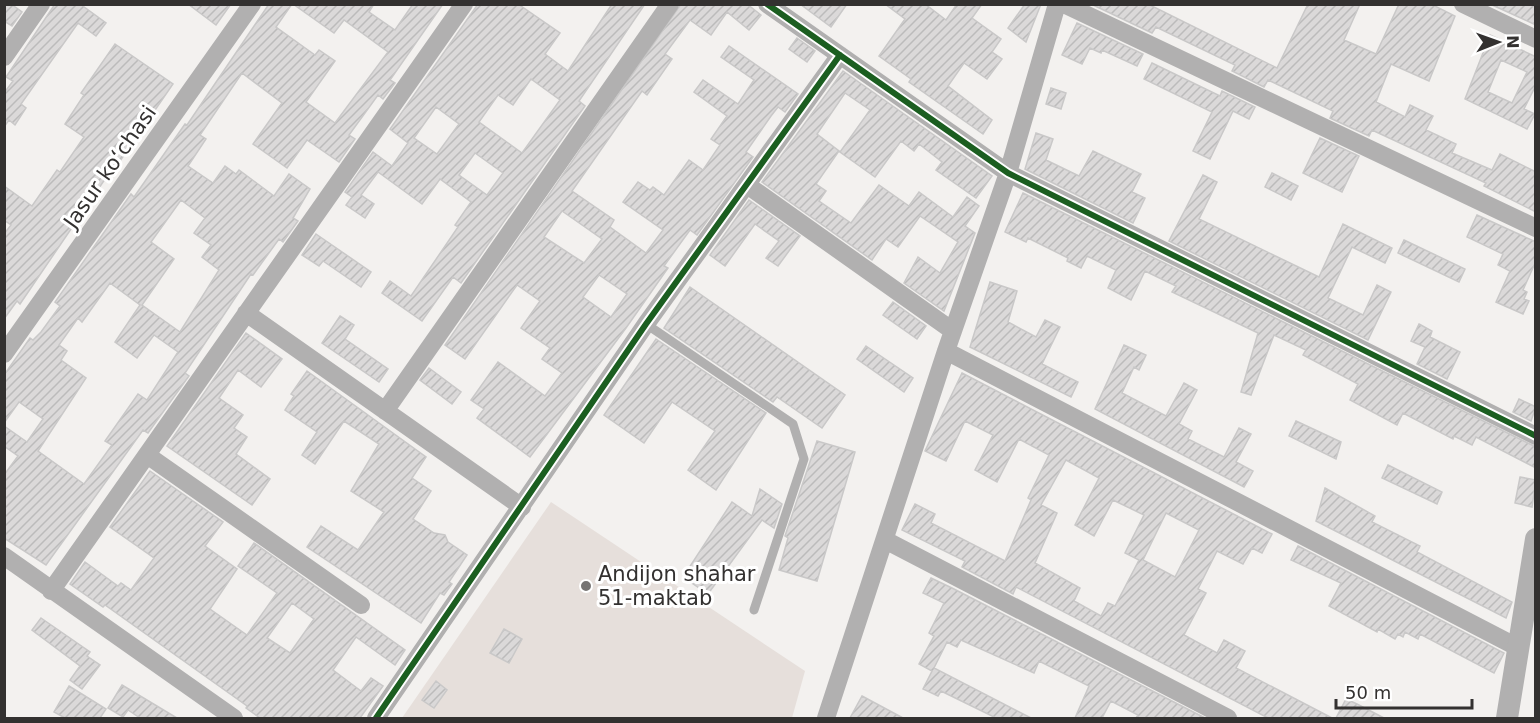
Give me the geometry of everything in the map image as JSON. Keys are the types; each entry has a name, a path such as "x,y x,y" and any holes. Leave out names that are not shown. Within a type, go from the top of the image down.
{"street":[{"path":"4,57 41,4"},
{"name":"Jasur koʻchasi","path":"4,354 252,4"},
{"path":"51,591 464,4"},
{"path":"385,411 670,4"},
{"path":"767,4 1008,173 1536,436"},
{"path":"826,718 946,351 1008,173 1057,4"},
{"path":"1064,4 1536,228"},
{"path":"1463,4 1536,39"},
{"path":"376,718 646,324 840,55"},
{"path":"747,185 953,331"},
{"path":"246,314 522,507"},
{"path":"946,351 1517,647"},
{"path":"147,455 361,605"},
{"path":"1506,718 1536,539"},
{"path":"885,540 1228,718"},
{"path":"4,556 234,718"}],"lane":[{"path":"646,324 793,424 804,459 754,610"}],"shaded area":[{"name":"Andijon shahar 51-maktab","path":"551,502 805,671 792,718 402,718"}],"building":[{"path":"4,4 11,4 22,12 12,26 4,21"},
{"path":"55,4 80,4 106,23 96,36 78,23 21,104 26,108 15,125 9,120 4,127 4,93 13,81 6,77"},
{"path":"188,4 231,4 216,25"},
{"path":"269,4 292,4 276,27 315,55 319,50 335,61 306,102 335,123 388,52 344,20 334,33 293,4 374,4 369,12 395,30 413,4 443,4 390,80 395,83 383,99 378,95 349,135 355,139 339,162 307,140 287,168 253,144 282,103 242,73 200,135 206,139 188,166 213,183 225,166 236,174 239,170 274,196 289,174 310,189 293,218 298,221 283,242 279,239 253,275 251,274 185,373 189,376 148,433 143,430 46,565 4,538 4,475 18,456 4,446 4,426 27,442 43,419 19,402 4,423 4,375 30,338 33,340 41,332 60,306 55,302 131,194 134,197 185,124 187,125","holes":["181,200 205,218 194,233 211,245 202,257 219,270 180,332 142,305 174,259 151,242","110,283 140,305 115,342 137,358 154,335 178,352 147,400 138,394 105,441 112,445 84,484 38,451 86,378 61,360 67,351 59,345 78,318 82,322"]},
{"path":"478,4 518,4 560,33 545,54 568,71 612,4 645,4 579,101 585,106 461,283 453,277 422,321 382,293 390,281 411,296 458,227 455,225 471,202 440,179 422,204 378,172 361,195 374,204 365,218 346,205 352,197 345,192 373,152 392,166 408,143 390,129","holes":["531,79 560,100 522,153 479,122 498,95 513,105","436,107 459,124 437,154 414,138","475,153 503,173 487,195 459,175"]},
{"path":"681,4 747,4 761,15 749,30 727,12 711,35 690,20 665,54 672,59 647,95 642,91 572,191 614,220 610,227 646,253 663,230 623,202 638,182 650,190 653,187 664,195 689,160 703,170 720,145 711,139 727,116 694,92 703,80 738,104 754,80 721,57 729,46 798,94 785,112 778,107 771,116 746,152 753,157 697,235 690,230 664,266 668,268 626,328 530,457 477,418 484,409 471,400 498,362 545,396 562,373 542,359 550,348 521,328 540,301 517,285 465,359 445,345","holes":["562,211 602,239 584,263 544,237","599,275 627,294 611,317 583,297"]},
{"path":"800,4 847,4 831,27"},
{"path":"885,4 925,4 946,20 957,4 982,4 972,18 1001,39 992,52 1002,59 987,79 964,63 948,86 992,120 983,134 909,82 911,79 879,56 905,19"},
{"path":"1025,4 1041,4 1026,42 1008,28"},
{"path":"1091,4 1148,4 1277,68 1308,4 1360,4 1344,40 1376,54 1399,4 1431,4 1455,16 1429,81 1391,64 1376,102 1405,117 1410,105 1433,116 1426,130 1456,144 1452,153 1492,170 1500,154 1536,172 1536,212 1484,186 1486,183 1372,130 1369,136 1330,118 1333,111 1268,80 1264,87 1232,71 1235,65 1156,27 1152,33"},
{"path":"1490,4 1530,4 1536,7 1536,25"},
{"path":"1077,23 1143,54 1137,66 1102,50 1101,53 1090,48 1082,64 1062,55"},
{"path":"1490,35 1534,56 1536,53 1536,85 1524,109 1535,114 1527,129 1465,99","holes":["1501,60 1527,72 1512,103 1488,92"]},
{"path":"797,38 815,51 807,62 789,49"},
{"path":"115,44 173,84 20,304 17,301 4,319 4,234 11,225 4,220 4,186 32,206 57,170 60,172 84,137 65,124 84,95 81,93"},
{"path":"1152,63 1220,96 1222,91 1255,107 1249,119 1233,111 1210,159 1193,151 1212,112 1144,79"},
{"path":"843,71 992,176 976,198 936,170 942,162 919,144 914,151 901,141 875,177 840,152 870,110 845,93 817,134 839,151 816,184 826,191 819,201 851,223 879,185 909,206 919,192 953,217 967,197 979,206 965,226 975,233 944,311 904,283 918,257 940,273 958,242 920,216 898,247 886,239 872,260 762,182"},
{"path":"1051,88 1066,93 1061,109 1046,104"},
{"path":"1036,133 1053,139 1046,160 1079,176 1093,151 1141,174 1132,192 1145,198 1133,223 1025,169"},
{"path":"1320,138 1359,156 1342,192 1303,173"},
{"path":"1272,173 1298,186 1291,200 1265,187"},
{"path":"1203,175 1217,182 1199,219 1319,277 1343,224 1392,248 1385,263 1352,247 1328,298 1363,315 1377,285 1391,292 1368,340 1169,241"},
{"path":"1023,193 1536,447 1536,468 1476,437 1472,445 1454,436 1453,439 1403,413 1397,425 1350,400 1358,384 1303,355 1306,350 1274,335 1251,395 1241,392 1258,333 1172,292 1176,286 1145,271 1131,300 1108,288 1116,270 1087,256 1081,268 1067,261 1068,258 1028,238 1026,242 1005,232"},
{"path":"749,200 800,236 778,266 766,258 779,241 755,224 725,266 710,255"},
{"path":"1477,215 1536,242 1536,261 1523,290 1527,292 1524,299 1529,301 1523,314 1496,302 1510,271 1498,265 1503,254 1467,237"},
{"path":"316,234 371,272 361,287 323,261 319,266 302,255"},
{"path":"1404,240 1465,269 1459,282 1398,253"},
{"path":"990,282 1017,291 1008,322 1036,337 1045,320 1060,327 1042,364 1078,382 1071,397 970,347"},
{"path":"690,287 845,395 822,428 777,397 773,402 664,328"},
{"path":"893,302 926,326 917,339 883,315"},
{"path":"340,316 354,325 345,339 388,369 379,382 322,343"},
{"path":"1419,324 1432,331 1430,337 1460,352 1447,379 1417,364 1425,347 1411,341"},
{"path":"246,333 282,359 261,387 238,370 219,398 243,415 234,428 247,437 236,454 270,479 252,505 167,446"},
{"path":"656,339 766,413 716,490 688,470 715,431 672,402 644,443 604,415"},
{"path":"1124,345 1146,355 1139,370 1134,367 1122,393 1166,416 1184,383 1197,390 1179,424 1192,431 1188,439 1224,457 1239,428 1251,434 1236,462 1253,471 1244,487 1095,409"},
{"path":"866,346 913,378 904,392 857,359"},
{"path":"429,368 461,392 452,404 420,380"},
{"path":"307,371 426,457 412,478 431,491 413,519 434,533 445,535 448,542 467,555 449,582 452,584 444,595 440,593 421,623 307,547 321,526 358,550 384,512 351,491 379,444 344,421 315,464 302,455 317,432 285,410 294,396 291,394"},
{"path":"962,373 1272,534 1262,553 1252,548 1243,564 1217,551 1198,589 1206,593 1184,635 1217,653 1224,640 1245,651 1236,668 1332,718 1268,718 1016,587 1013,594 962,567 965,561 902,530 915,504 935,514 931,523 1005,561 1031,500 1028,498 1049,455 1019,439 997,482 975,470 993,435 965,421 946,461 925,451","holes":["1066,460 1099,478 1075,525 1094,536 1113,500 1144,515 1125,553 1139,560 1115,606 1108,603 1101,616 1074,601 1080,588 1035,563 1057,513 1041,505","1166,513 1199,530 1175,577 1143,560"]},
{"path":"1519,399 1536,407 1531,421 1513,412"},
{"path":"1296,421 1341,442 1336,459 1289,436"},
{"path":"817,441 855,452 817,581 779,570 788,538 785,536"},
{"path":"1388,465 1442,492 1437,504 1382,478"},
{"path":"150,471 223,522 205,546 237,569 210,609 247,635 277,593 238,566 254,543 405,650 395,665 356,637 333,670 361,691 371,678 383,686 360,718 260,718 246,708 247,706 105,605 103,607 70,584 85,562 118,586 121,583 131,590 154,558 110,527","holes":["292,603 314,619 290,653 267,638"]},
{"path":"1520,477 1536,480 1532,507 1515,503"},
{"path":"1325,488 1375,516 1372,522 1420,546 1417,552 1512,602 1506,618 1316,521"},
{"path":"760,489 782,504 774,528 762,520 708,594 683,577 732,502 752,516"},
{"path":"1298,546 1504,653 1494,673 1420,634 1418,639 1405,632 1403,637 1398,634 1395,639 1329,606 1341,583 1291,560"},
{"path":"931,578 1205,718 1136,718 1138,715 1111,701 1102,718 1075,718 1089,686 1039,661 1034,673 961,640 957,647 947,642 934,668 1031,718 996,718 941,691 938,696 923,689 932,671 919,664 934,636 929,633 944,603 923,593"},
{"path":"41,618 90,652 87,656 100,665 82,689 70,680 80,666 32,630"},
{"path":"504,629 522,639 509,663 490,653"},
{"path":"436,681 447,690 434,708 422,700"},
{"path":"122,685 177,718 140,718 128,710 123,717 108,708"},
{"path":"69,686 106,709 100,718 65,718 54,712"},
{"path":"862,696 903,718 850,718"},
{"path":"1346,699 1357,704 1384,718 1336,718"}],"cycle path":[{"path":"767,4 1008,173 1536,436"},
{"path":"376,718 646,324 840,55"}],"place":[{"name":"Andijon shahar 51-maktab","path":"586,586"}]}
